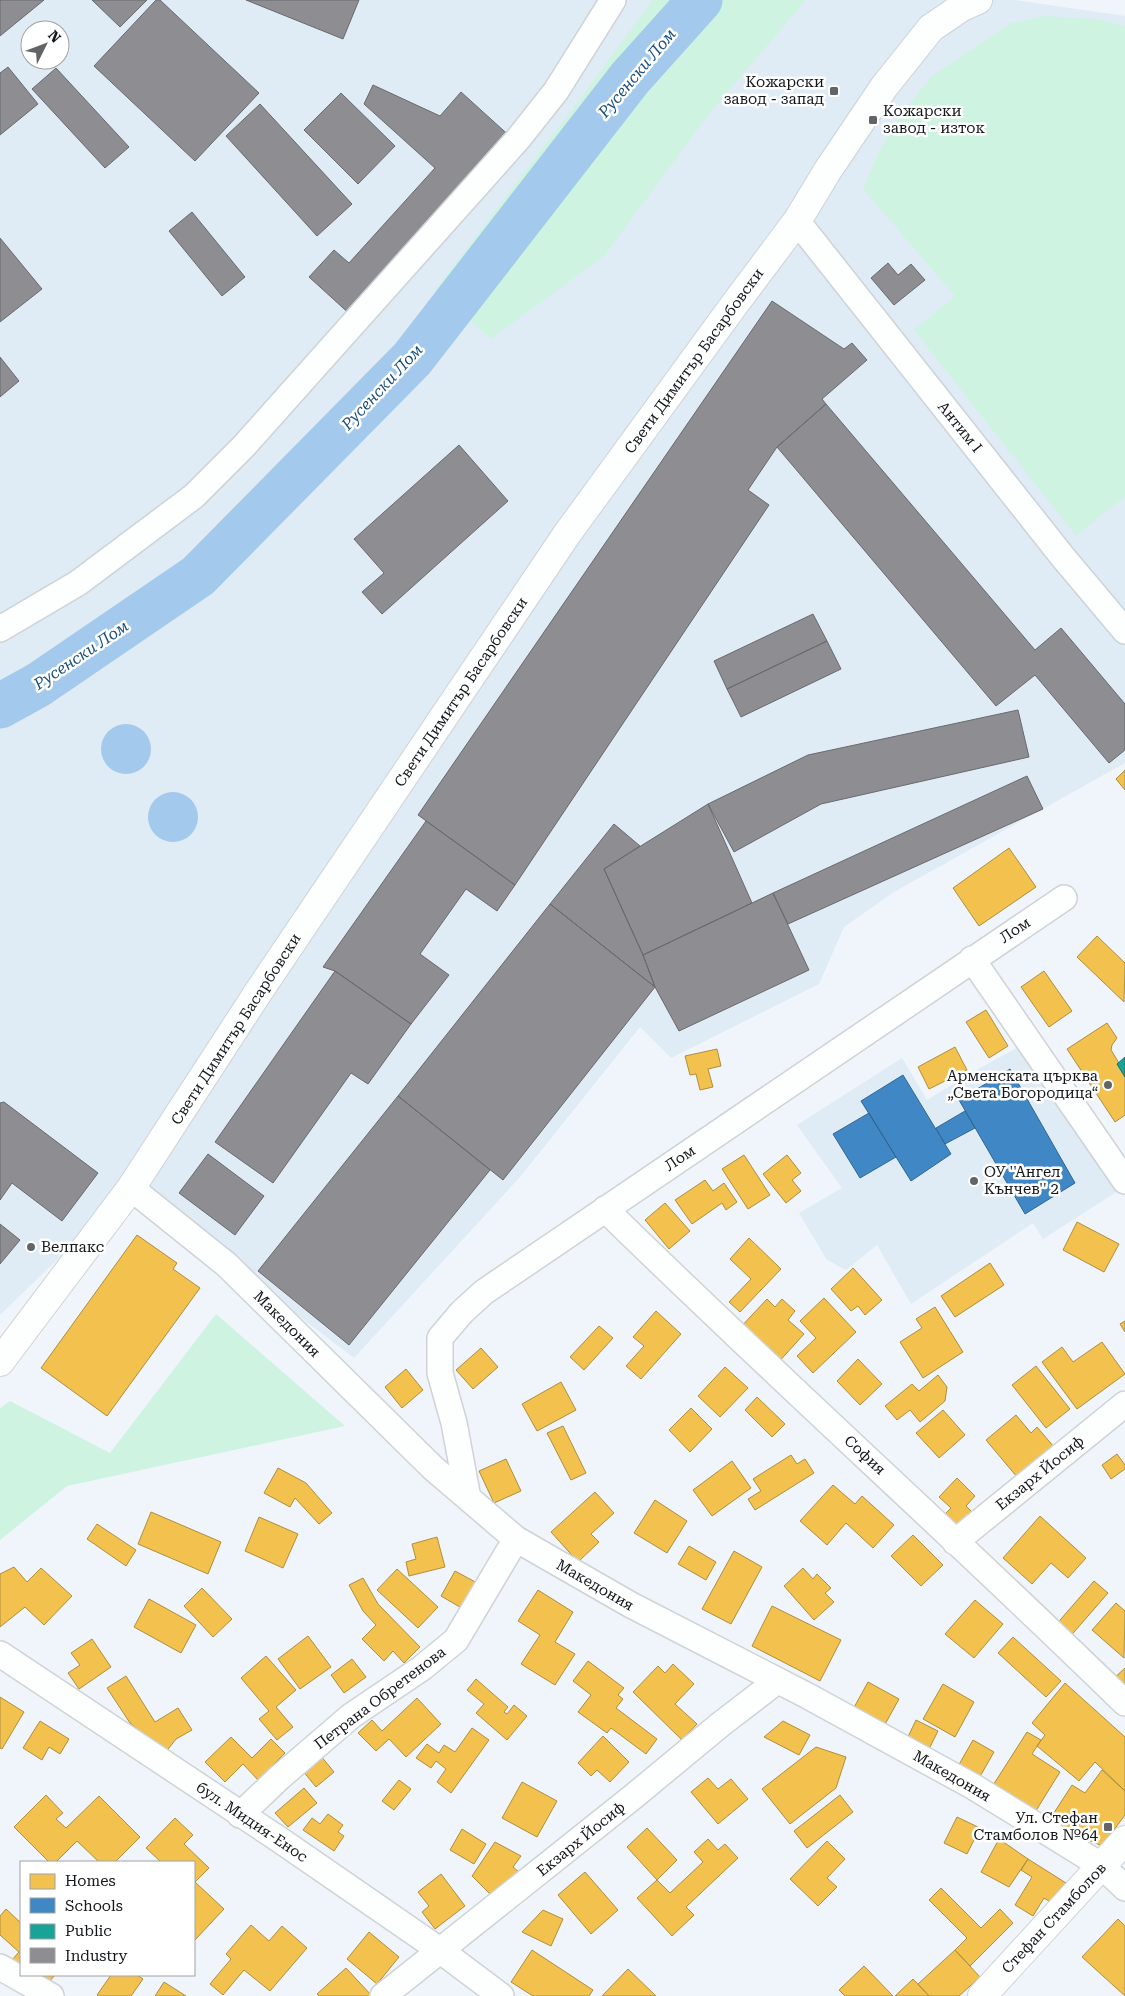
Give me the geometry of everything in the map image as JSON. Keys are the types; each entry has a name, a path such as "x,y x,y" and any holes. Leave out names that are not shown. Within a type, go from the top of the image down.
{"street":[{"path":"0,629 78,583 194,496 244,446 518,139 556,91 613,0"},
{"name":"Свети Димитър Басарбовски","path":"0,1362 131,1188 259,992 562,542 797,221 828,170 884,87 931,28 962,7 978,0"},
{"name":"Антим I","path":"797,221 1062,556 1125,631"},
{"name":"Лом","path":"468,1498 454,1423 440,1373 440,1338 462,1312 484,1292 1064,898"},
{"path":"972,959 1125,1181"},
{"name":"Македония","path":"131,1188 227,1265 433,1468 516,1539 631,1605 974,1787 1102,1866 1125,1888"},
{"name":"София","path":"605,1209 691,1293 898,1486 1125,1702"},
{"name":"Екзарх Йосиф","path":"955,1542 1125,1404"},
{"name":"Петрана Обретенова","path":"240,1815 280,1777 351,1716 422,1668 456,1640 516,1539"},
{"name":"бул. Мидия-Енос","path":"0,1654 280,1840 440,1951 501,1996"},
{"name":"Екзарх Йосиф","path":"383,1996 777,1681"},
{"name":"Стефан Стамболов","path":"982,1996 1125,1840"},
{"path":"0,1967 50,1996"}],"shaded area":[{"path":"0,0 1014,0 1125,16 1125,763 894,892 844,927 819,984 671,1058 640,1027 520,1177 354,1358 131,1188 0,1315"},
{"name":"ОУ ''Ангел Кънчев'' 2","path":"1021,1046 1118,1191 1043,1239 1033,1223 911,1304 877,1245 846,1270 827,1260 799,1213 842,1188 797,1125 902,1058 927,1100"}],"green space":[{"path":"652,0 806,0 708,115 605,255 491,339 435,290 586,91"},
{"path":"1044,16 1096,19 1125,26 1125,496 1076,536 914,330 955,296 863,189 881,147 903,112 931,77 1009,24"},
{"path":"216,1314 345,1426 67,1486 0,1540 0,1408 10,1401 110,1453"}],"water":[{"path":"121,724 131,724 144,731 151,744 151,754 144,767 131,774 121,774 112,770 105,763 101,754 101,744 105,735 112,728"},
{"path":"168,792 178,792 191,799 198,812 198,822 191,835 178,842 168,842 159,838 152,831 148,822 148,812 152,803 159,796"}],"building: Homes":[{"path":"1125,770 1125,790 1116,779"},
{"path":"1009,848 1036,887 979,926 953,888"},
{"path":"1097,936 1125,963 1124,1002 1077,957"},
{"path":"1044,971 1072,1011 1049,1027 1021,987"},
{"path":"986,1010 1008,1046 989,1058 966,1022"},
{"name":"Арменската църква „Света Богородица“","path":"1107,1023 1117,1038 1111,1050 1125,1077 1125,1115 1115,1122 1067,1049"},
{"path":"955,1047 967,1070 929,1089 918,1067"},
{"path":"717,1049 721,1066 708,1069 713,1087 700,1090 696,1074 690,1075 685,1056"},
{"path":"744,1155 770,1195 748,1209 722,1169"},
{"path":"787,1155 801,1173 792,1180 801,1191 786,1203 763,1174"},
{"path":"705,1180 713,1191 724,1183 737,1202 726,1210 722,1203 692,1224 675,1200"},
{"path":"665,1203 690,1231 669,1249 645,1220"},
{"path":"1077,1222 1119,1244 1104,1272 1063,1250"},
{"path":"137,1235 177,1263 173,1269 200,1288 107,1416 41,1368"},
{"path":"749,1238 781,1269 740,1312 729,1302 751,1279 730,1259"},
{"path":"990,1263 1004,1285 955,1317 941,1296"},
{"path":"853,1268 882,1300 865,1315 858,1306 851,1311 831,1289"},
{"path":"824,1298 856,1332 813,1373 797,1356 816,1338 800,1321"},
{"path":"767,1299 775,1307 782,1299 795,1311 788,1320 804,1334 776,1365 738,1330"},
{"path":"935,1307 963,1352 923,1378 900,1342 922,1328 916,1319"},
{"path":"656,1311 681,1334 641,1379 626,1366 644,1346 633,1337"},
{"path":"1125,1321 1125,1332 1120,1324"},
{"path":"599,1326 613,1338 584,1370 570,1357"},
{"path":"1102,1342 1125,1374 1077,1409 1042,1362 1062,1347 1073,1362"},
{"path":"481,1348 498,1367 473,1389 456,1370"},
{"path":"858,1359 882,1384 860,1405 837,1381"},
{"path":"1036,1366 1070,1409 1046,1428 1012,1385"},
{"path":"725,1367 748,1388 720,1417 698,1396"},
{"path":"406,1369 423,1390 402,1408 385,1387"},
{"path":"938,1375 947,1387 945,1401 920,1422 910,1410 897,1420 885,1406 912,1384 919,1391"},
{"path":"561,1382 576,1410 537,1431 522,1404"},
{"path":"757,1397 785,1424 772,1437 745,1410"},
{"path":"691,1408 712,1429 690,1452 669,1430"},
{"path":"943,1410 965,1435 939,1458 916,1433"},
{"path":"1016,1415 1031,1433 1037,1427 1054,1447 1017,1477 986,1440"},
{"path":"563,1426 586,1473 571,1480 547,1433"},
{"path":"1117,1454 1125,1465 1125,1469 1111,1479 1102,1465"},
{"path":"791,1455 797,1464 805,1459 814,1473 755,1510 748,1499 761,1491 753,1479"},
{"path":"506,1459 521,1491 494,1503 479,1471"},
{"path":"732,1461 751,1488 712,1516 693,1490"},
{"path":"278,1468 306,1483 332,1513 319,1524 295,1498 290,1507 264,1493"},
{"path":"957,1478 975,1496 966,1506 977,1517 959,1535 941,1518 951,1508 939,1497"},
{"path":"833,1485 855,1504 862,1496 894,1525 873,1548 846,1523 827,1545 800,1521"},
{"path":"595,1492 614,1513 591,1534 599,1542 578,1562 551,1532"},
{"path":"655,1500 687,1521 667,1553 634,1533"},
{"path":"151,1512 221,1542 208,1574 138,1544"},
{"path":"1040,1516 1086,1558 1068,1578 1051,1563 1032,1584 1003,1558"},
{"path":"259,1517 298,1534 283,1568 245,1551"},
{"path":"97,1524 136,1550 126,1566 87,1539"},
{"path":"913,1535 943,1565 921,1586 891,1556"},
{"path":"437,1537 445,1567 409,1576 406,1562 416,1559 412,1544"},
{"path":"689,1546 716,1562 706,1580 678,1564"},
{"path":"734,1551 762,1567 731,1624 702,1609"},
{"path":"14,1567 27,1582 41,1568 72,1596 44,1625 25,1607 0,1627 0,1574"},
{"path":"803,1568 813,1579 817,1574 831,1588 825,1593 834,1602 814,1620 784,1586"},
{"path":"397,1569 438,1607 418,1628 377,1590"},
{"path":"455,1571 479,1584 465,1610 441,1596"},
{"path":"363,1578 378,1604 420,1647 404,1663 393,1651 384,1661 362,1639 376,1625 363,1611 349,1585"},
{"path":"1094,1581 1108,1593 1068,1639 1054,1627"},
{"path":"202,1588 232,1619 213,1637 184,1606"},
{"path":"538,1590 573,1612 555,1642 575,1654 555,1685 521,1664 540,1635 518,1621"},
{"path":"149,1599 196,1625 181,1653 134,1627"},
{"path":"975,1600 1003,1624 974,1658 945,1634"},
{"path":"1116,1603 1125,1611 1124,1658 1092,1630"},
{"path":"772,1606 841,1640 820,1681 752,1646"},
{"path":"308,1636 331,1667 300,1689 278,1659"},
{"path":"1013,1637 1061,1681 1046,1697 998,1653"},
{"path":"92,1639 111,1667 79,1689 68,1673 80,1665 71,1653"},
{"path":"266,1656 296,1690 276,1707 293,1727 277,1740 259,1719 269,1711 241,1678"},
{"path":"352,1659 366,1677 344,1693 331,1675"},
{"path":"588,1661 624,1688 618,1695 623,1699 616,1708 657,1739 646,1754 611,1728 607,1733 578,1712 591,1695 573,1681"},
{"path":"673,1664 694,1684 675,1704 697,1724 682,1740 633,1692 658,1666 665,1673"},
{"path":"1125,1668 1125,1688 1113,1679"},
{"path":"126,1676 155,1722 178,1708 192,1730 176,1739 165,1753 130,1723 107,1688"},
{"path":"476,1679 508,1707 504,1712 507,1714 514,1705 527,1716 507,1740 476,1713 484,1704 467,1690"},
{"path":"868,1682 899,1699 883,1728 852,1711"},
{"path":"1065,1683 1125,1737 1125,1791 1095,1762 1079,1781 1037,1746 1045,1735 1032,1723"},
{"path":"943,1684 974,1702 955,1737 923,1719"},
{"path":"0,1697 24,1712 2,1749 0,1748"},
{"path":"417,1698 441,1724 406,1757 389,1739 376,1751 358,1733 372,1720 382,1731"},
{"path":"916,1720 938,1731 928,1751 906,1741"},
{"path":"40,1721 69,1739 60,1754 49,1747 42,1760 23,1748"},
{"path":"783,1721 810,1735 799,1755 764,1737"},
{"path":"472,1728 489,1740 451,1793 437,1782 446,1769 436,1761 431,1768 416,1758 427,1744 439,1753 444,1745 455,1752"},
{"path":"1027,1732 1041,1740 1032,1754 1060,1772 1032,1817 990,1790"},
{"path":"603,1736 629,1762 610,1782 597,1770 591,1776 578,1763"},
{"path":"231,1737 252,1758 271,1739 285,1753 258,1780 243,1764 225,1782 205,1762"},
{"path":"973,1740 994,1752 978,1780 957,1768"},
{"path":"816,1747 846,1757 836,1788 790,1824 762,1789"},
{"path":"316,1750 334,1772 316,1787 298,1765"},
{"path":"1102,1770 1125,1791 1125,1815 1102,1846 1048,1822 1072,1785 1085,1793"},
{"path":"708,1778 718,1789 731,1779 748,1799 718,1824 691,1792"},
{"path":"399,1780 411,1789 394,1810 382,1801"},
{"path":"522,1782 557,1801 537,1837 502,1818"},
{"path":"304,1788 317,1803 288,1827 275,1813"},
{"path":"46,1795 63,1813 56,1819 66,1828 99,1796 140,1837 116,1861 98,1861 77,1841 57,1861 48,1861 14,1827"},
{"path":"840,1795 853,1812 807,1848 794,1831"},
{"path":"328,1814 343,1825 338,1832 344,1836 334,1851 303,1830 312,1818 320,1824"},
{"path":"957,1817 980,1828 967,1854 944,1843"},
{"path":"175,1818 193,1835 184,1844 209,1868 195,1882 195,1861 160,1861 146,1848"},
{"path":"647,1828 677,1860 657,1880 627,1847"},
{"path":"462,1829 486,1844 474,1864 450,1850"},
{"path":"708,1839 718,1850 725,1844 738,1858 686,1907 694,1915 672,1936 637,1898 657,1880 670,1893 703,1862 694,1852"},
{"path":"999,1839 1028,1859 1009,1887 981,1872"},
{"path":"827,1841 845,1859 827,1878 837,1887 818,1906 790,1879"},
{"path":"495,1842 521,1856 513,1867 520,1873 495,1899 472,1876"},
{"path":"1028,1859 1066,1883 1052,1903 1044,1898 1033,1916 1015,1905 1032,1877 1021,1870"},
{"path":"585,1872 618,1910 591,1934 558,1895"},
{"path":"441,1874 465,1906 435,1929 422,1912 429,1906 418,1892"},
{"path":"195,1882 224,1909 195,1940"},
{"path":"941,1888 981,1928 1000,1909 1013,1923 970,1966 955,1950 967,1938 929,1900"},
{"path":"6,1909 20,1922 20,1970 10,1962 19,1952 0,1935 0,1916"},
{"path":"543,1910 563,1919 551,1946 522,1932"},
{"path":"1118,1919 1125,1926 1125,1996 1082,1957"},
{"path":"251,1925 269,1941 282,1926 307,1948 270,1991 244,1970 223,1995 210,1984 231,1959 226,1954"},
{"path":"369,1932 399,1957 377,1984 347,1959"},
{"path":"532,1950 593,1990 589,1996 533,1996 511,1982"},
{"path":"955,1950 980,1977 959,1996 929,1996 918,1984"},
{"path":"864,1966 893,1996 845,1996 839,1990"},
{"path":"346,1968 372,1996 319,1996 317,1994"},
{"path":"628,1969 656,1996 602,1996"},
{"path":"26,1976 54,1976 42,1990"},
{"path":"110,1976 138,1976 143,1979 131,1996 97,1995"},
{"path":"913,1979 929,1996 895,1996"},
{"path":"164,1982 186,1996 155,1996"}],"building: Schools":[{"path":"1010,1069 1075,1183 1025,1214 959,1100"},
{"path":"903,1075 951,1154 911,1181 861,1101"},
{"path":"965,1111 975,1128 945,1144 936,1128"},
{"path":"869,1113 896,1157 860,1178 833,1134"}],"building: Public":[{"path":"1125,1057 1125,1077 1117,1064"}],"building: Industry":[{"path":"0,0 44,0 0,36"},
{"path":"92,0 147,0 120,27"},
{"path":"156,0 160,0 259,93 195,161 94,66"},
{"path":"246,0 359,0 343,39"},
{"path":"8,67 38,104 0,135 0,73"},
{"path":"54,70 58,70 129,147 105,168 32,89"},
{"path":"373,85 440,116 461,92 514,140 353,317 309,277 334,250 349,263 435,168 364,104"},
{"path":"341,93 395,146 358,184 304,130"},
{"path":"260,104 352,204 317,236 226,136"},
{"path":"192,212 245,277 222,296 169,231"},
{"path":"0,238 42,289 0,322"},
{"path":"888,263 898,275 911,264 925,280 894,305 871,278"},
{"path":"772,301 844,349 852,343 867,360 822,399 826,404 777,447 748,490 769,505 515,885 418,815"},
{"path":"0,357 19,381 0,397"},
{"path":"826,404 1035,650 1061,628 1125,704 1125,750 1109,763 1035,675 996,706 777,447"},
{"path":"459,445 508,501 382,614 362,592 384,573 354,539"},
{"path":"813,614 827,641 727,689 714,661"},
{"path":"827,641 841,669 741,717 727,689"},
{"path":"1018,710 1029,757 821,804 734,852 708,804 808,755"},
{"path":"1027,776 1043,809 788,924 773,893"},
{"path":"708,804 752,903 643,955 604,869"},
{"path":"426,821 515,885 497,911 466,889 420,954 449,975 411,1024 335,971 323,967"},
{"path":"614,824 640,846 604,869 643,955 655,987 550,904"},
{"path":"773,893 809,970 679,1031 655,987 643,955"},
{"path":"550,904 655,987 503,1180 398,1096"},
{"path":"335,971 411,1024 368,1084 351,1073 273,1183 215,1142"},
{"path":"398,1096 490,1170 349,1345 258,1271"},
{"path":"4,1102 98,1173 62,1221 12,1183 0,1200 0,1103"},
{"path":"208,1154 264,1196 235,1235 179,1193"},
{"path":"0,1224 20,1240 0,1264"}],"waterway":[{"name":"Русенски Лом","path":"0,706 38,685 198,576 412,359 630,78 700,0"}],"place":[{"name":"Кожарски завод - запад","path":"834,91"},
{"name":"Кожарски завод - изток","path":"873,120"},
{"name":"Арменската църква „Света Богородица“","path":"1108,1085"},
{"name":"ОУ ''Ангел Кънчев'' 2","path":"974,1181"},
{"name":"Велпакс","path":"31,1247"},
{"name":"Ул. Стефан Стамболов №64","path":"1108,1827"}]}
